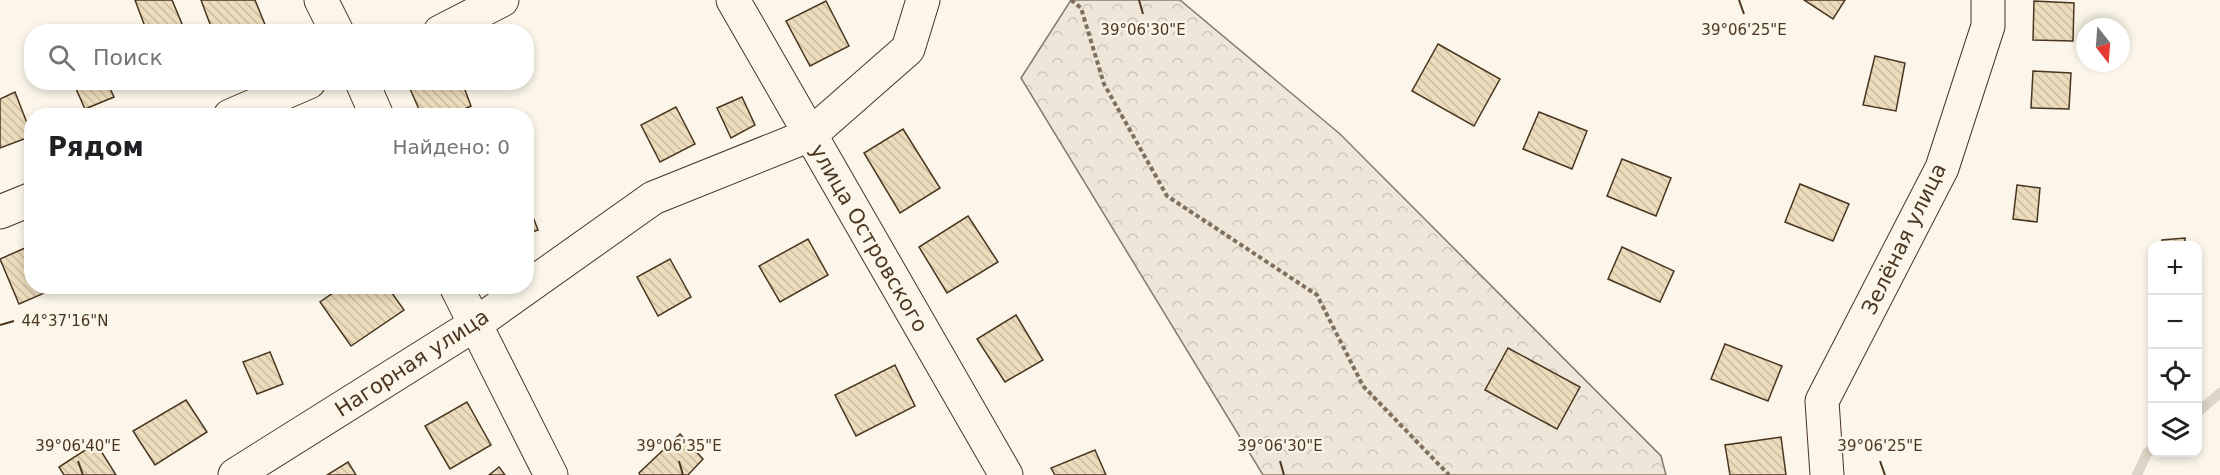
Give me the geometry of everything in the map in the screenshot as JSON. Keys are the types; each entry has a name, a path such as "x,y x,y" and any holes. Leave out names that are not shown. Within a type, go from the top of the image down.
{"street":[{"path":"321,0 333,24"},
{"path":"456,24 502,0"},
{"name":"улица Островского","path":"733,0 1006,475"},
{"path":"810,135 908,49 923,0"},
{"name":"Зелёная улица","path":"1827,475 1822,401 1942,168 1988,26 1988,0"},
{"path":"249,108 290,90"},
{"path":"366,90 373,108"},
{"name":"Нагорная улица","path":"534,282 653,198 810,135"},
{"path":"0,212 24,202"},
{"path":"460,294 551,475"},
{"name":"Нагорная улица","path":"235,475 474,325 518,294"}],"path":[{"path":"1071,0 1081,8 1104,84 1167,196 1317,295 1363,386 1449,475"}],"green space":[{"path":"1071,0 1180,0 1340,134 1661,456 1666,475 1263,475 1021,78"}],"building":[{"path":"135,0 172,0 182,24 144,24"},
{"path":"201,0 255,0 265,24 210,24"},
{"path":"1804,0 1845,0 1833,19"},
{"path":"826,1 849,46 810,66 786,21"},
{"path":"2034,1 2074,3 2073,41 2033,40"},
{"path":"1438,44 1500,79 1474,126 1412,91"},
{"path":"1875,56 1905,63 1896,111 1863,105"},
{"path":"2033,71 2071,73 2069,109 2031,108"},
{"path":"77,90 111,90 114,97 85,108"},
{"path":"411,90 465,90 471,106 467,108 418,108"},
{"path":"15,92 24,115 24,139 0,148 0,99"},
{"path":"742,97 755,125 731,138 717,108"},
{"path":"676,107 695,144 660,162 641,125"},
{"path":"1539,112 1587,131 1572,169 1523,149"},
{"path":"903,129 940,188 900,213 864,153"},
{"path":"1622,159 1671,178 1656,216 1607,196"},
{"path":"1800,184 1849,204 1833,241 1785,222"},
{"path":"2017,185 2040,188 2037,222 2013,219"},
{"path":"968,216 998,262 947,293 919,247"},
{"path":"534,220 538,230 534,231"},
{"path":"2185,238 2185,241 2162,240"},
{"path":"808,239 828,275 780,302 759,266"},
{"path":"1622,247 1674,271 1660,302 1608,279"},
{"path":"24,248 24,294 42,294 19,304 0,259"},
{"path":"670,259 691,297 658,316 637,277"},
{"path":"332,294 393,294 404,310 351,346 320,302"},
{"path":"1016,315 1043,360 1005,382 977,339"},
{"path":"1725,344 1782,366 1768,401 1711,379"},
{"path":"1508,348 1580,387 1557,429 1485,390"},
{"path":"270,352 283,384 257,394 243,362"},
{"path":"895,365 915,406 856,436 835,395"},
{"path":"186,400 207,432 155,465 133,431"},
{"path":"467,402 491,445 450,469 425,426"},
{"path":"680,434 703,459 688,475 640,475 639,473"},
{"path":"1781,437 1786,475 1730,475 1725,445"},
{"path":"96,443 116,475 64,475 59,467"},
{"path":"1095,450 1106,475 1055,475 1051,468"},
{"path":"348,462 356,475 327,475"},
{"path":"499,467 505,475 489,475"}],"waterway":[{"path":"2202,409 2220,393"},
{"path":"2137,475 2148,452"}]}
